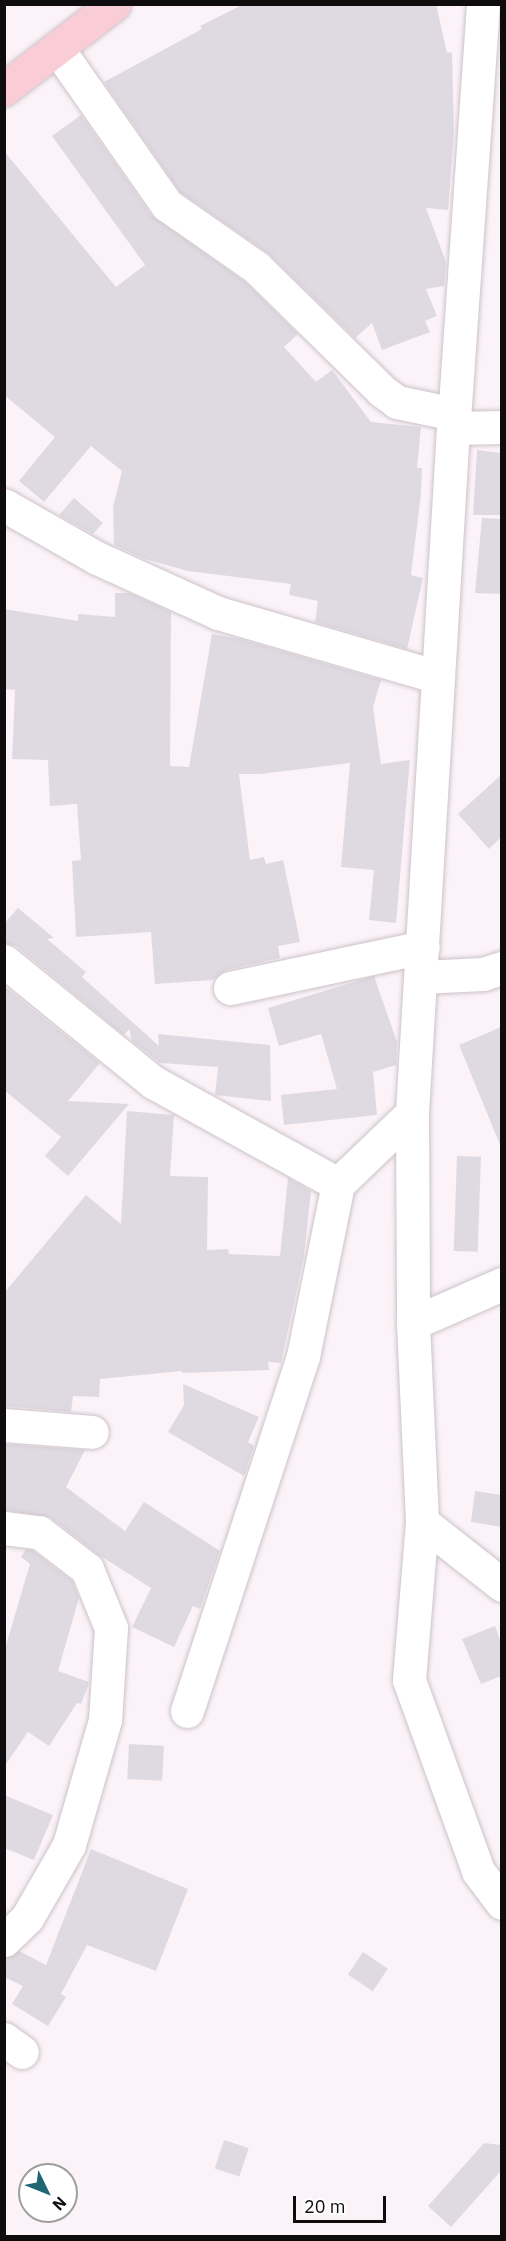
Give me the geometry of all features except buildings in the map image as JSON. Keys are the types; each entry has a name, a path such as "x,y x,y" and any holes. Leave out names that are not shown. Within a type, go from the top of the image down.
{"main road":[{"path":"4,89 114,4"}],"street":[{"path":"483,4 453,421 412,1113 412,1323 422,1522 409,1680 478,1871 501,1903"},
{"path":"57,48 168,205 256,267 382,391 397,402 453,421 501,427"},
{"path":"4,505 97,558 218,613 438,677"},
{"path":"4,961 153,1082 338,1184"},
{"path":"230,988 422,962 483,974 501,968"},
{"path":"187,1711 303,1356 338,1184 412,1113"},
{"path":"412,1323 501,1284"},
{"path":"4,1425 92,1432"},
{"path":"422,1522 501,1585"},
{"path":"4,1528 39,1532 87,1569 111,1628 105,1720 69,1845 27,1918 4,1940"}]}
